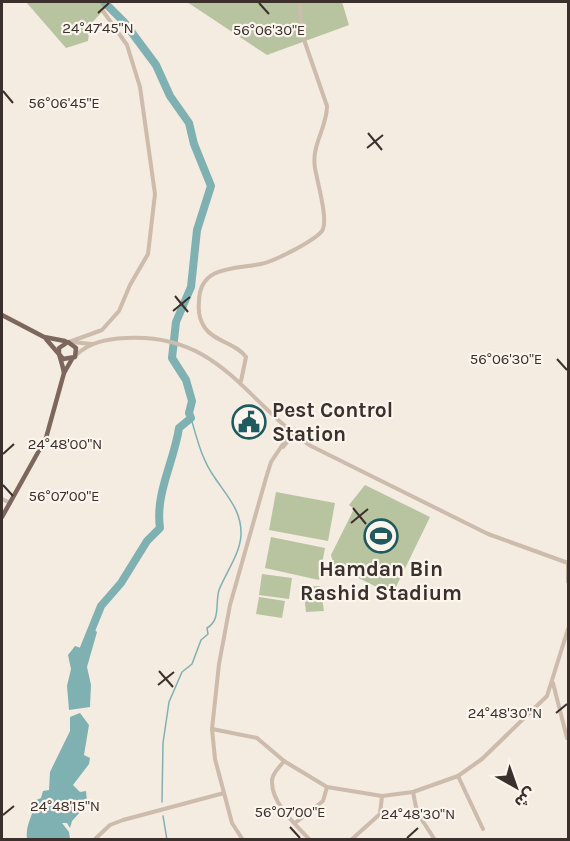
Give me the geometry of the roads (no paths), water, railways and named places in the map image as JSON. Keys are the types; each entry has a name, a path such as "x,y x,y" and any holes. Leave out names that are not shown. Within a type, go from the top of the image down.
{"main road":[{"path":"2,315 44,337 69,342 76,348 74,358 64,373 46,438 35,462 2,517"},
{"path":"44,337 66,360 74,358"},
{"path":"64,373 59,354 60,346 69,342"}],"street":[{"path":"241,381 246,357 211,334 203,325 199,306 202,287 214,273 223,268 262,264 288,252 322,231 325,220 314,157 315,146 327,118 327,106 301,31 300,2"},
{"path":"69,342 102,330 119,311 130,285 148,254 155,194 140,87 127,45 103,11"},
{"path":"69,342 93,344 143,337 174,341 217,361 241,381 292,433 352,468 488,534 568,563 568,582"},
{"path":"74,358 93,344"},
{"path":"243,840 232,823 216,759 212,729 219,664 230,604 271,462 292,433"},
{"path":"2,499 10,503"},
{"path":"212,729 257,738 284,761 327,787 382,796 413,792 458,776 496,747 543,700 553,681 568,629"},
{"path":"553,681 568,744"},
{"path":"543,700 549,698 557,702"},
{"path":"284,761 274,774 273,787 283,810 310,840"},
{"path":"458,776 483,829"},
{"path":"295,824 323,801 327,787"},
{"path":"413,792 417,812 433,839"},
{"path":"94,840 110,825 123,820 224,793"},
{"path":"351,840 380,814 382,796"}],"water":[{"path":"92,628 97,632 87,667 91,685 90,707 69,710 67,686 71,669 68,655 75,646 81,648 87,645"},
{"path":"80,713 89,725 84,755 90,758 89,764 73,785 80,792 86,791 87,801 81,805 81,811 72,821 70,828 67,823 62,823 69,832 70,839 27,839 27,829 34,801 41,798 43,791 49,790 50,772 70,731 70,717"}],"waterway":[{"path":"82,653 101,606 121,583 147,541 160,528 162,490 179,428 191,418 189,413 192,401 186,380 172,358 176,322 191,287 197,230 211,186 194,144 189,123 170,96 156,65 124,22 104,2"},
{"path":"162,802 163,743 169,702 182,672 192,664 201,640 208,634 207,628 214,621 219,590 235,556 241,535 239,518 207,464 191,418"},
{"path":"163,816 167,840"}],"place":[{"name":"Pest Control Station","path":"249,422"},
{"name":"Hamdan Bin Rashid Stadium","path":"381,536"}]}
